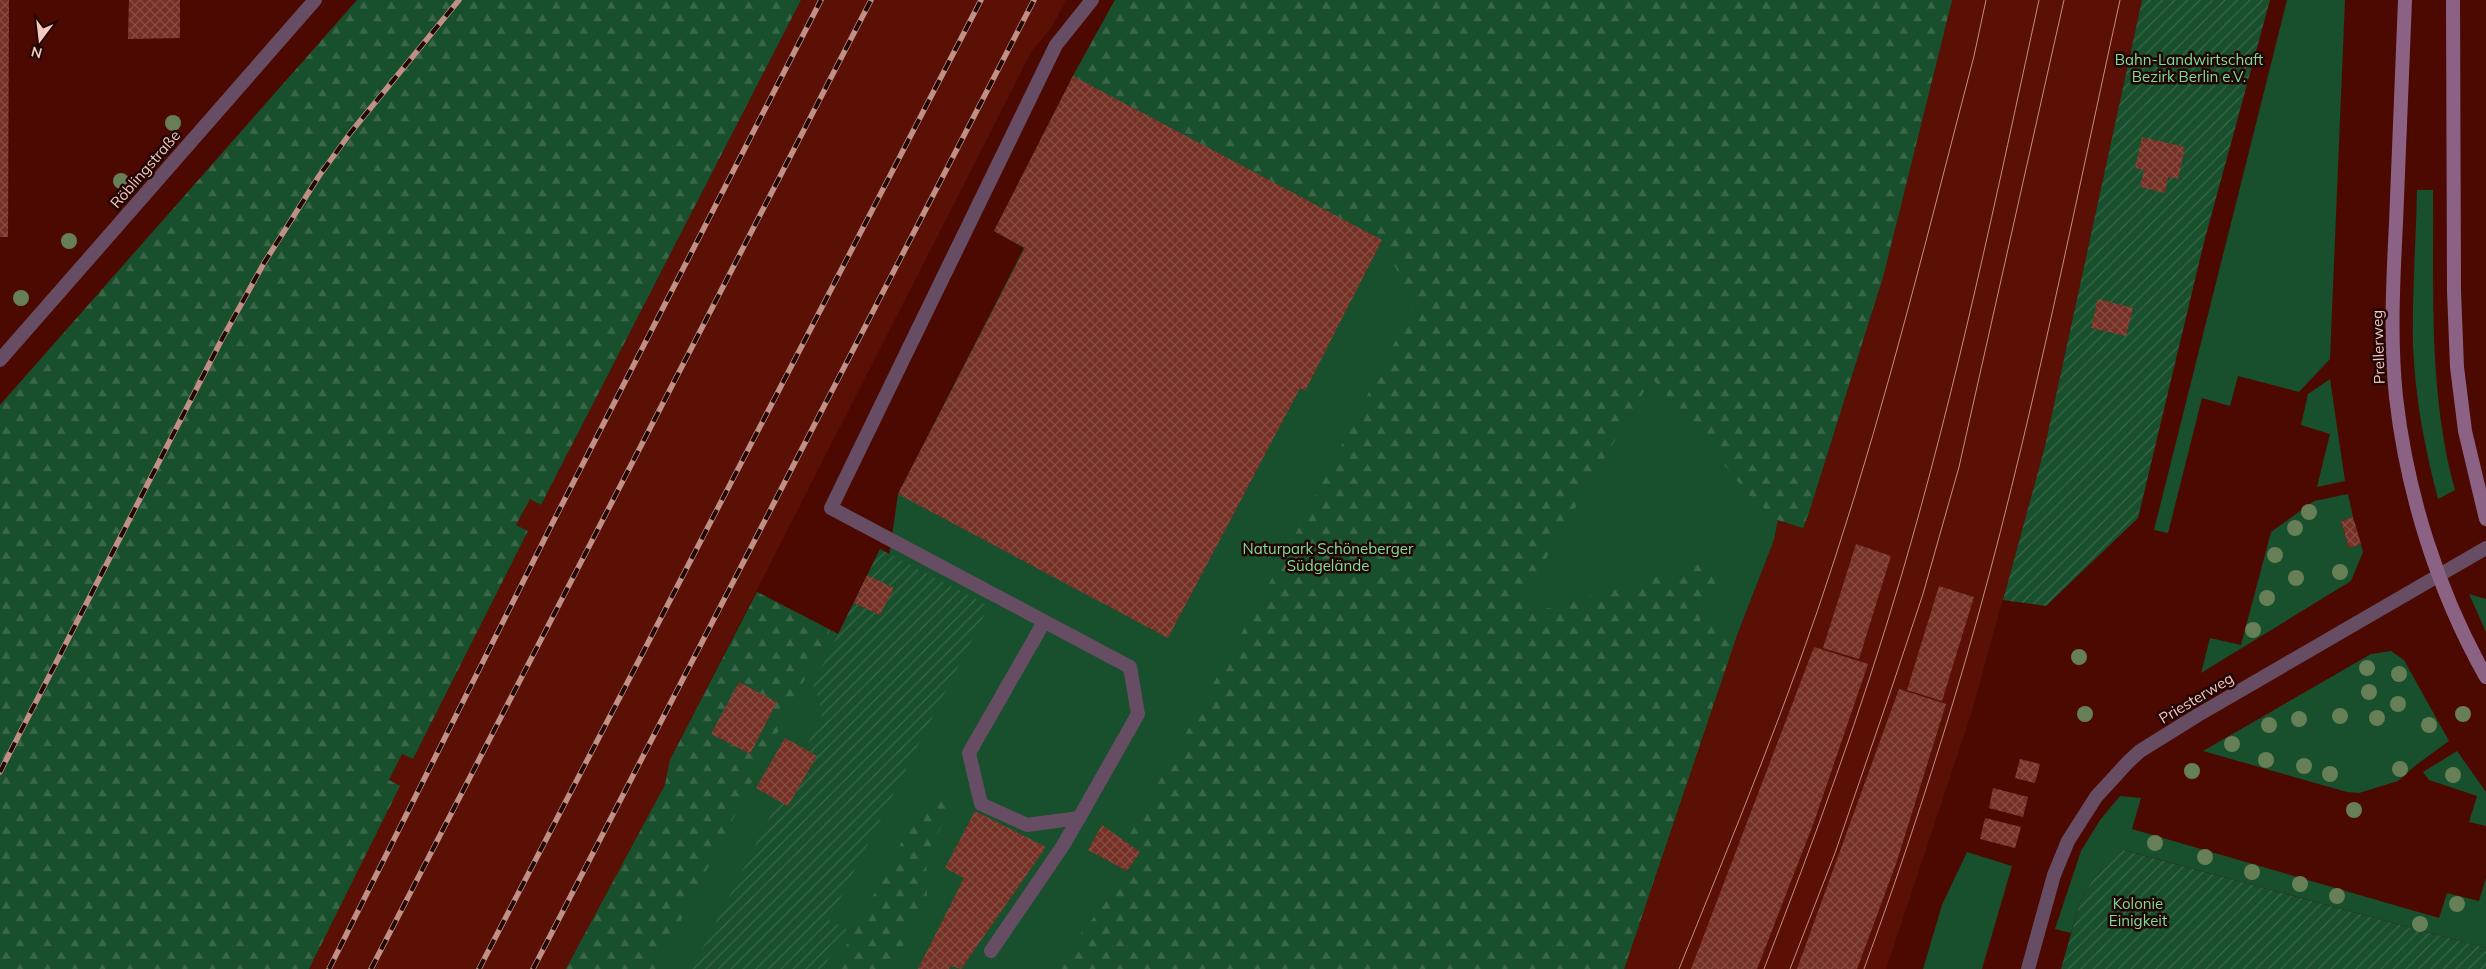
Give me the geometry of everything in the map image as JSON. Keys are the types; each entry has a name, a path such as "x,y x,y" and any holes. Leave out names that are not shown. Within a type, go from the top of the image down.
{"main road":[{"name":"Prellerweg","path":"2405,0 2394,277 2393,362 2402,435 2411,480 2439,575 2461,630 2486,677"},
{"path":"2454,0 2454,291 2457,368 2464,431 2486,519"}],"street":[{"name":"Röblingstraße","path":"0,360 315,0"},
{"path":"991,951 1062,847 1138,714 1130,666 830,508 1056,45 1092,0"},
{"name":"Priesterweg","path":"2028,969 2054,876 2068,841 2096,797 2128,762 2140,751 2198,715 2486,548"},
{"path":"1044,622 969,753 981,804 1027,825 1079,818"}],"shaded area":[{"path":"801,0 1066,0 1052,27 1032,51 670,760 665,785 566,969 309,969 399,786 389,780 402,754 413,759 528,531 516,525 530,499 541,505"},
{"path":"1952,0 2142,0 2045,446 1972,711 1886,969 1624,969 1736,638 1774,540 1778,520 1803,528 1808,516 1883,277"}],"green space":[{"path":"357,0 801,0 541,505 530,499 516,525 528,531 413,759 402,754 389,780 400,786 309,969 0,969 0,405"},
{"name":"Naturpark Schöneberger Südgelände","path":"1115,0 1952,0 1883,277 1808,516 1803,528 1778,520 1774,540 1736,638 1624,969 566,969 665,785 670,760 757,592 852,641 886,578 898,494 1024,248 994,231 1073,76"},
{"path":"1115,0 1952,0 1883,277 1803,528 1778,520 1750,496 1652,378 1552,547 1518,617 1727,556 1700,621 1736,638 1624,969 1053,969 1145,852 1129,836 1282,560 1414,305 1382,240 1073,76"},
{"name":"Bahn-Landwirtschaft Bezirk Berlin e.V.","path":"2142,0 2270,0 2204,242 2138,518 2046,606 2003,600 2045,446"},
{"path":"2287,0 2345,0 2330,359 2299,392 2238,376 2230,406 2202,398 2168,533 2154,530"},
{"path":"2417,190 2433,190 2433,303 2436,378 2446,453 2455,490 2438,499 2421,423 2414,365 2413,306"},
{"path":"2330,379 2345,481 2317,487 2330,434 2301,425 2308,394"},
{"path":"2348,494 2353,517 2341,521 2349,548 2361,544 2363,552 2351,581 2201,673 2210,638 2241,645 2271,532 2314,501"},
{"path":"880,549 989,606 829,920 847,929 822,969 692,969 778,801 756,788 785,738 805,749 823,713 813,685"},
{"path":"757,592 830,630 656,969 566,969 665,785 670,760"},
{"path":"2469,594 2486,599 2486,632"},
{"path":"2391,651 2404,660 2449,741 2398,781 2359,793 2347,792 2203,751 2371,654"},
{"path":"2457,751 2486,792 2486,826 2469,822 2477,796 2429,780 2423,772"},
{"path":"926,796 953,805 926,855 927,896 892,969 834,969"},
{"path":"2120,796 2141,798 2132,829 2439,918 2447,893 2479,901 2486,878 2486,948 2124,850 2094,877 2080,902 2071,933 2055,929 2081,851 2100,820"},
{"name":"Kolonie Einigkeit","path":"2123,850 2486,948 2486,969 2061,969 2080,902 2094,877"},
{"path":"1967,852 2012,866 1982,969 1923,969 1942,905"}],"building":[{"path":"0,0 9,0 8,237 0,237"},
{"path":"129,0 180,0 180,38 128,39"},
{"path":"1073,76 1382,240 1305,391 1300,388 1168,638 898,494 1025,248 994,231"},
{"path":"2142,137 2185,147 2178,179 2168,177 2165,193 2140,187 2144,170 2135,168"},
{"path":"2098,299 2133,308 2126,336 2091,328"},
{"path":"2353,517 2361,544 2349,548 2341,521"},
{"path":"1856,544 1891,556 1859,659 1823,648"},
{"path":"867,575 894,588 880,615 854,603"},
{"path":"1939,586 1974,597 1942,701 1907,690"},
{"path":"1814,647 1868,664 1814,822 1757,969 1691,969"},
{"path":"739,682 777,702 750,754 711,734"},
{"path":"1899,689 1946,704 1897,861 1857,969 1797,969"},
{"path":"785,738 817,756 788,806 756,788"},
{"path":"2020,759 2040,764 2035,783 2015,778"},
{"path":"1993,788 2028,797 2023,817 1989,808"},
{"path":"975,811 1046,847 961,969 951,966 949,969 918,969 964,878 945,868"},
{"path":"1985,818 2021,827 2015,848 1980,839"},
{"path":"1102,825 1140,852 1127,871 1088,850"}],"tram line":[{"path":"1679,969 1780,714 1818,610 1855,496 1908,308 1974,56 1986,0"},
{"path":"1764,969 1854,725 1901,577 1958,362 2039,0"},
{"path":"1790,969 1835,853 1892,687 1923,594 1959,467 2064,0"},
{"path":"1864,969 1921,805 1977,619 2043,355 2120,0"}],"railway":[{"path":"0,772 222,339 264,263 319,176 351,132 459,0"},
{"path":"329,969 551,526 821,0"},
{"path":"371,969 871,0"},
{"path":"479,969 981,0"},
{"path":"533,969 1034,0"}]}
